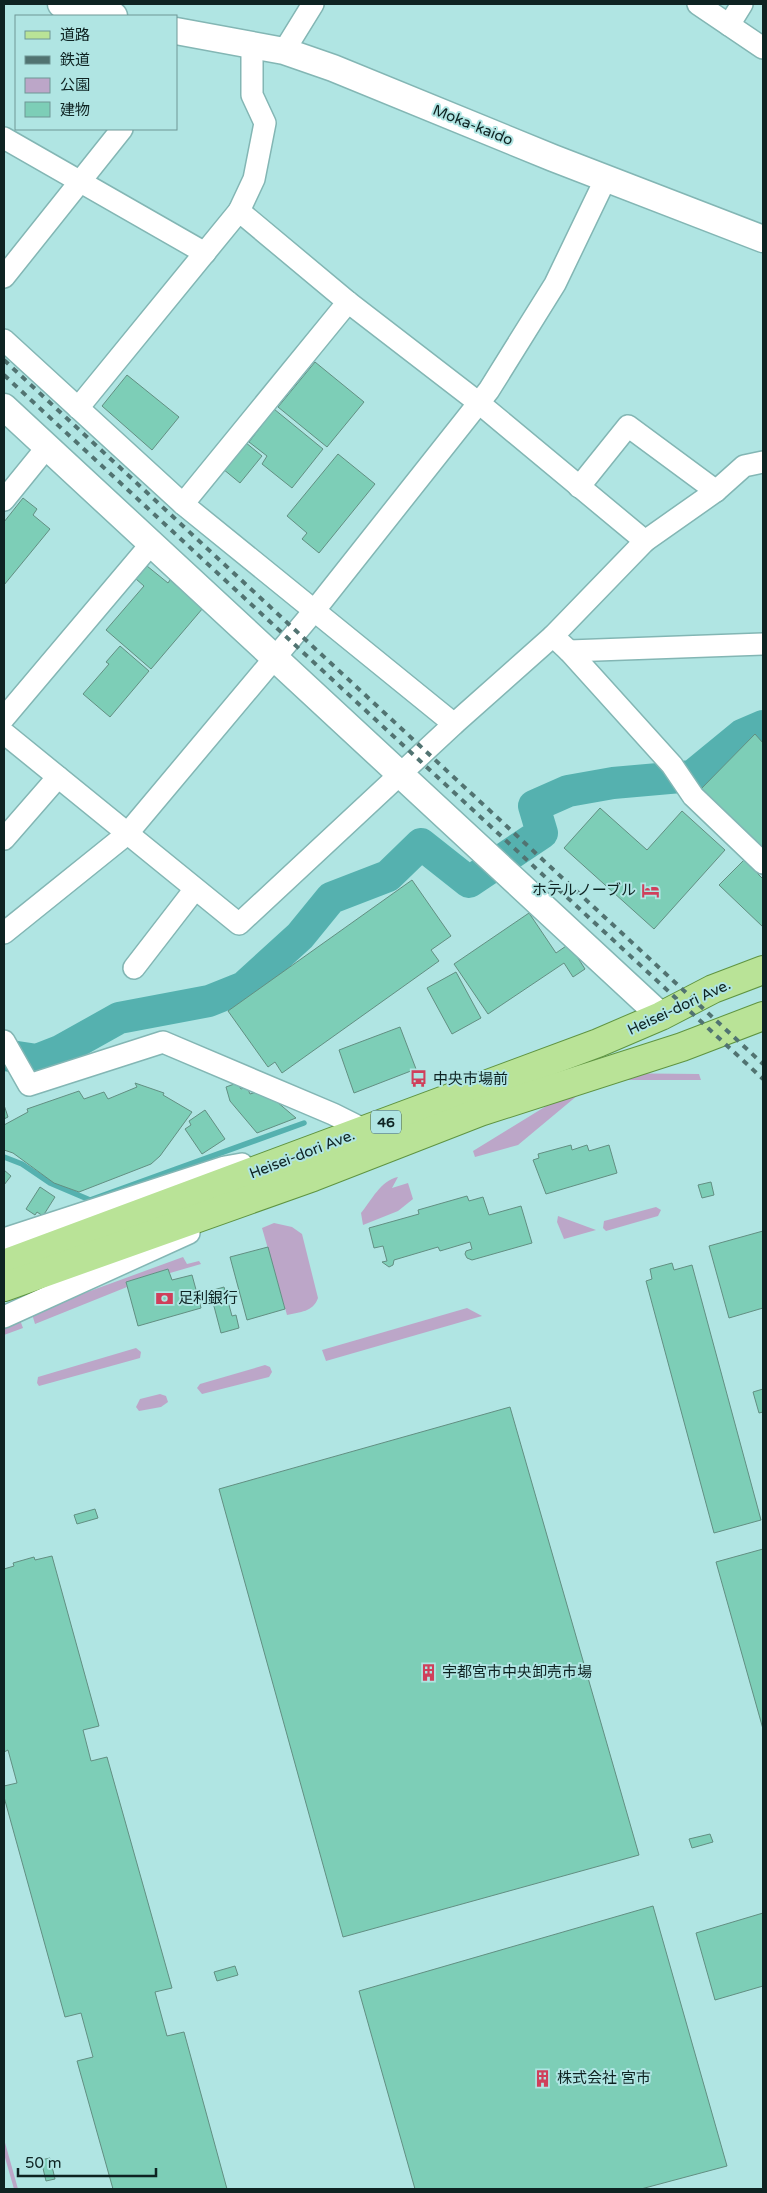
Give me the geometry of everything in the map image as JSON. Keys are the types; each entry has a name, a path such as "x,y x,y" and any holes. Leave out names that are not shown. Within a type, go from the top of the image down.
{"main road":[{"name":"Heisei-dori Ave.","path":"4,1264 598,1044 661,1016 713,989 763,970"},
{"name":"Heisei-dori Ave.","path":"4,1288 313,1177 480,1112 682,1047 763,1016"}],"street":[{"path":"284,51 313,4"},
{"path":"698,4 763,48"},
{"path":"729,25 742,4"},
{"path":"74,5 110,15"},
{"name":"Moka-kaido","path":"178,31 284,51 333,68 763,239"},
{"path":"78,408 239,211 254,179 265,123 252,95 252,45"},
{"path":"4,276 121,130"},
{"path":"4,138 205,253"},
{"path":"4,933 127,834 314,611 479,403 555,284 606,178"},
{"path":"239,211 348,302 479,403 646,541"},
{"path":"183,504 348,302"},
{"path":"4,340 183,504 454,724"},
{"path":"4,407 661,1016"},
{"path":"579,487 628,426 716,491"},
{"path":"4,500 47,447"},
{"path":"4,733 239,924 454,724 553,636 646,541 716,491 744,466 763,462"},
{"path":"4,718 151,544"},
{"path":"553,636 569,650 672,765 693,796 763,863"},
{"path":"569,650 763,644"},
{"path":"4,838 58,777"},
{"path":"134,968 195,889"},
{"path":"4,1041 29,1085 163,1042 333,1114 365,1130"},
{"path":"4,1239 225,1168 304,1153"},
{"path":"4,1288 201,1228 4,1317"}],"green space":[{"path":"600,1073 699,1074 701,1080 596,1080 518,1145 475,1157 473,1151"},
{"path":"398,1177 392,1188 408,1183 413,1199 398,1211 363,1225 361,1213 386,1182"},
{"path":"656,1207 661,1210 658,1216 606,1231 603,1228 604,1221"},
{"path":"558,1216 596,1230 564,1239 557,1222"},
{"path":"274,1223 292,1227 302,1234 318,1298 316,1303 306,1311 287,1315 262,1228"},
{"path":"183,1257 187,1264 199,1261 201,1264 170,1273 168,1269 126,1282 127,1287 35,1324 32,1314 41,1309"},
{"path":"467,1308 482,1316 326,1361 322,1350"},
{"path":"20,1320 23,1328 4,1335 4,1327"},
{"path":"136,1348 141,1352 140,1358 39,1386 37,1383 38,1377"},
{"path":"265,1365 270,1367 272,1372 269,1377 202,1394 197,1388 200,1384"},
{"path":"160,1394 166,1396 168,1402 161,1407 139,1411 136,1407 140,1399"},
{"path":"4,2139 18,2189 14,2189 4,2154"}],"building":[{"path":"315,362 364,402 327,447 278,407"},
{"path":"127,375 179,417 152,450 102,406"},
{"path":"274,409 323,449 292,488 262,464 267,456 249,442"},
{"path":"245,442 262,456 240,483 223,469"},
{"path":"338,454 375,484 319,553 302,539 307,533 287,516"},
{"path":"23,498 37,509 33,515 50,529 4,585 4,522"},
{"path":"147,566 168,583 170,580 203,608 151,669 106,630 144,586 136,579"},
{"path":"120,646 149,671 110,717 83,694 109,664 106,662"},
{"path":"755,734 763,743 763,853 700,790"},
{"name":"ホテルノーブル","path":"600,808 647,850 682,811 725,850 654,929 564,848"},
{"path":"744,860 763,879 763,927 719,885"},
{"path":"412,880 451,936 431,950 439,961 282,1073 275,1062 268,1067 228,1011"},
{"path":"529,913 556,953 569,944 585,969 573,977 564,963 488,1014 454,964"},
{"path":"456,972 481,1018 452,1034 427,988"},
{"path":"400,1027 416,1069 354,1093 339,1050"},
{"path":"135,1083 164,1093 163,1095 192,1112 160,1156 151,1164 79,1192 54,1183 13,1153 4,1150 4,1125 28,1112 27,1109 79,1091 84,1099 104,1092 108,1099 137,1087"},
{"path":"237,1083 241,1089 247,1087 250,1094 263,1090 296,1118 257,1133 230,1101 226,1087"},
{"path":"4,1105 8,1117 4,1119"},
{"path":"205,1110 225,1139 202,1154 185,1129 191,1125 189,1121"},
{"path":"571,1145 572,1150 587,1145 589,1151 609,1145 617,1173 546,1194 533,1160 539,1158 538,1154"},
{"path":"4,1170 11,1176 4,1185"},
{"path":"711,1182 714,1195 702,1198 698,1185"},
{"path":"40,1187 55,1197 43,1216 37,1212 35,1215 26,1209"},
{"path":"467,1196 469,1201 483,1197 489,1215 521,1206 532,1243 472,1260 467,1258 465,1254 466,1251 472,1249 470,1242 440,1251 438,1247 394,1260 393,1265 389,1267 382,1262 387,1261 383,1246 374,1248 369,1228 419,1214 418,1210"},
{"path":"763,1231 763,1308 729,1318 709,1246"},
{"path":"268,1247 285,1309 247,1320 230,1257"},
{"path":"672,1263 674,1270 692,1265 761,1520 714,1533 646,1281 652,1279 650,1269"},
{"name":"足利銀行","path":"168,1269 172,1280 192,1275 201,1308 138,1326 126,1282"},
{"path":"224,1287 232,1316 236,1315 239,1328 221,1333 210,1291"},
{"path":"763,1389 763,1412 759,1413 753,1392"},
{"name":"宇都宮市中央卸売市場","path":"510,1407 639,1855 343,1937 219,1489"},
{"path":"95,1509 98,1518 77,1524 74,1515"},
{"path":"763,1549 763,1729 716,1562"},
{"path":"52,1556 99,1726 83,1730 91,1761 107,1757 172,1988 155,1992 167,2036 184,2032 227,2189 113,2189 77,2061 93,2057 81,2013 65,2017 4,1797 4,1786 17,1783 8,1750 4,1752 4,1569 14,1566 13,1563 34,1557 35,1560"},
{"path":"710,1834 713,1842 692,1848 689,1839"},
{"name":"株式会社 宮市","path":"653,1906 727,2166 641,2189 415,2189 359,1991"},
{"path":"763,1913 763,1986 715,2000 696,1933"},
{"path":"235,1966 238,1975 217,1981 214,1972"},
{"path":"50,2158 55,2179 46,2181 41,2160"}],"waterway":[{"path":"4,1055 37,1060 60,1051 119,1018 209,1001 244,987 300,936 331,898 388,876 421,844 469,882 542,833 534,806 568,791 613,783 692,776 742,735 763,726"},
{"path":"4,1157 22,1164 50,1183 90,1200 304,1123"}],"railway":[{"path":"4,360 763,1064"},
{"path":"4,375 763,1079"}],"place":[{"name":"ホテルノーブル","path":"650,890"},
{"name":"中央市場前","path":"419,1079"},
{"name":"足利銀行","path":"164,1298"},
{"name":"宇都宮市中央卸売市場","path":"428,1672"},
{"name":"株式会社 宮市","path":"543,2078"}]}
